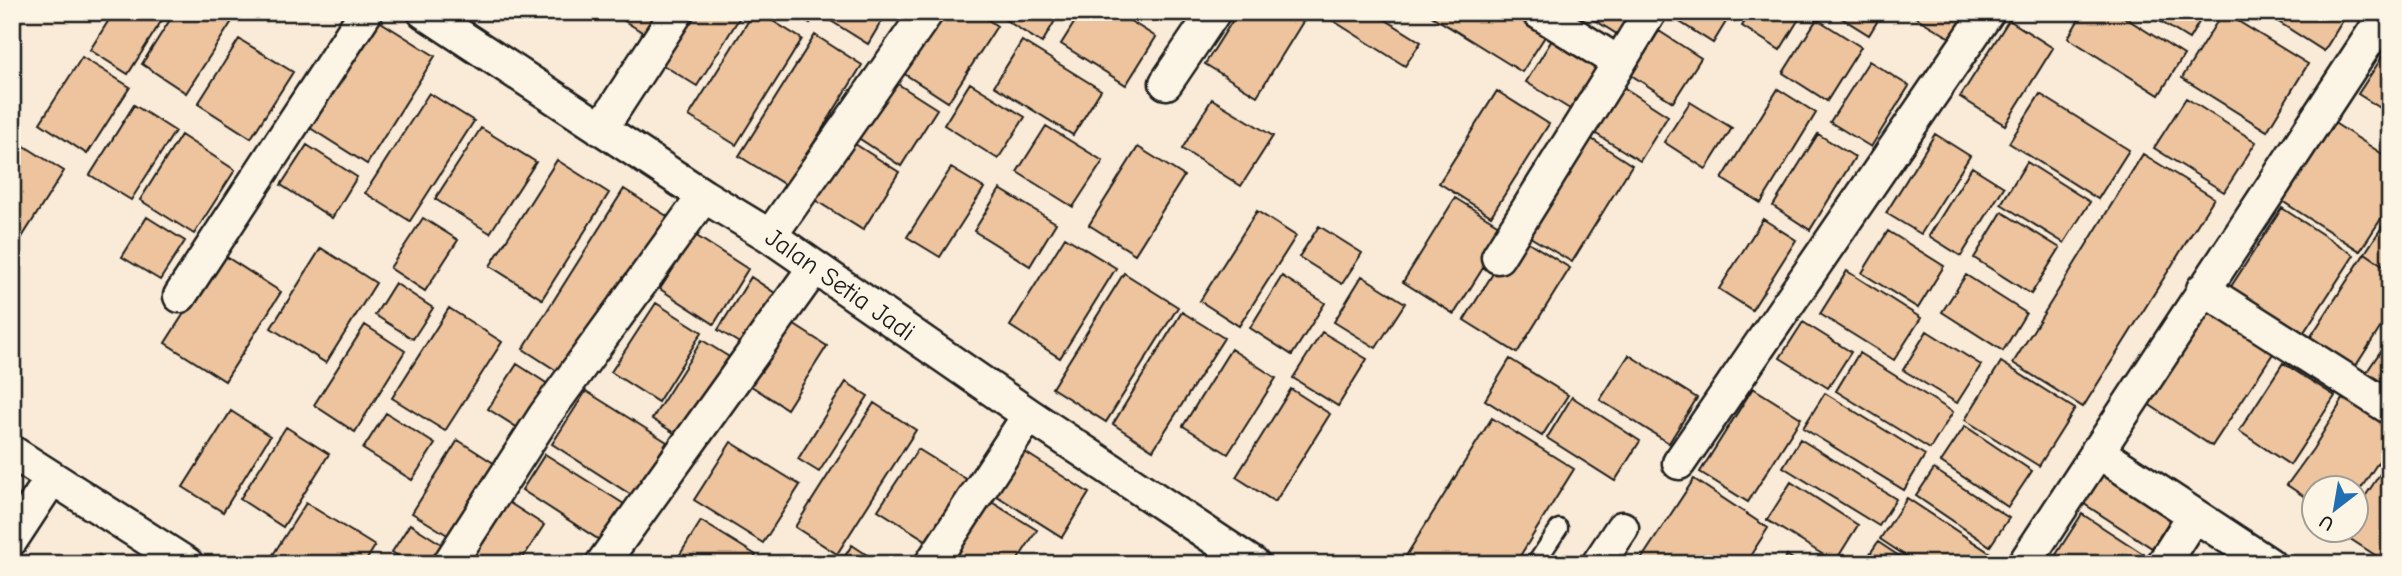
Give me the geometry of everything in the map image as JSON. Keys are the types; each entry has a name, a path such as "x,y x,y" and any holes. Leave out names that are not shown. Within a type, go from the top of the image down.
{"street":[{"path":"180,296 366,12"},
{"name":"Jalan Setia Jadi","path":"424,12 704,196 770,236 1248,562"},
{"path":"601,129 677,12"},
{"path":"770,236 927,12"},
{"path":"1166,83 1214,12"},
{"path":"1538,12 1619,63"},
{"path":"1498,257 1650,12"},
{"path":"1679,463 1987,12"},
{"path":"2024,564 2387,12"},
{"path":"449,564 545,415 704,196"},
{"path":"602,564 814,268"},
{"path":"2203,289 2390,408"},
{"path":"931,564 1029,415"},
{"path":"2097,451 2269,564"},
{"path":"12,452 187,564"},
{"path":"12,538 52,478"},
{"path":"2163,564 2194,515"},
{"path":"1598,564 1622,528"}],"lane":[{"path":"1535,564 1559,528"}],"building":[{"path":"114,12 167,12 128,74 90,50"},
{"path":"175,12 238,12 186,93 142,64"},
{"path":"610,12 662,12 647,35"},
{"path":"689,12 743,12 697,86 658,62"},
{"path":"754,12 802,39 736,145 689,116"},
{"path":"793,12 817,12 810,23"},
{"path":"836,12 887,12 868,44 831,21"},
{"path":"938,12 977,12 997,26 948,102 900,71"},
{"path":"993,12 1060,12 1042,43"},
{"path":"1081,12 1116,12 1156,37 1126,85 1061,44"},
{"path":"1238,12 1309,12 1257,96 1205,64"},
{"path":"1336,12 1373,12 1421,42 1405,66 1332,20"},
{"path":"1425,12 1510,12 1546,35 1522,72"},
{"path":"1635,12 1620,36 1585,14"},
{"path":"1664,12 1732,12 1713,43"},
{"path":"1751,12 1802,14 1780,50 1742,26"},
{"path":"1832,12 1883,12 1869,35"},
{"path":"1914,12 1969,12 1952,39 1912,15"},
{"path":"2083,12 2116,12 2184,55 2159,95 2068,38"},
{"path":"2145,12 2205,12 2189,39"},
{"path":"2223,12 2308,64 2267,131 2182,78"},
{"path":"2263,12 2348,12 2324,51"},
{"path":"376,19 435,56 367,164 307,126"},
{"path":"1817,19 1861,47 1827,101 1783,73"},
{"path":"2009,20 2053,48 2005,125 1960,97"},
{"path":"1659,31 1701,58 1673,102 1631,75"},
{"path":"815,35 862,65 787,186 739,156"},
{"path":"239,39 293,72 251,138 198,104"},
{"path":"1552,40 1604,73 1578,114 1526,82"},
{"path":"1022,41 1101,90 1073,135 994,86"},
{"path":"2390,45 2390,114 2358,94"},
{"path":"82,57 130,87 87,154 40,123"},
{"path":"1869,61 1909,86 1871,147 1830,122"},
{"path":"890,79 937,109 901,166 854,135"},
{"path":"970,83 1025,117 998,159 944,125"},
{"path":"1617,83 1668,116 1640,161 1588,129"},
{"path":"1778,89 1816,113 1761,203 1722,179"},
{"path":"1497,91 1549,124 1491,216 1439,183"},
{"path":"429,93 474,121 410,221 365,193"},
{"path":"2040,94 2129,150 2098,199 2009,143"},
{"path":"2186,98 2256,142 2224,192 2154,148"},
{"path":"1212,99 1273,136 1241,186 1182,149"},
{"path":"1690,102 1732,128 1706,169 1664,142"},
{"path":"134,105 175,131 131,200 90,175"},
{"path":"2333,122 2390,159 2390,205 2360,251 2282,201"},
{"path":"1046,126 1103,161 1073,207 1017,172"},
{"path":"481,128 536,162 490,233 435,199"},
{"path":"1818,134 1855,157 1810,230 1773,206"},
{"path":"1935,134 1970,156 1921,234 1886,213"},
{"path":"181,135 235,170 194,234 140,200"},
{"path":"1587,136 1632,165 1572,262 1525,234"},
{"path":"844,137 899,172 863,230 807,195"},
{"path":"18,142 64,171 12,253 12,151"},
{"path":"307,145 357,177 332,218 281,185"},
{"path":"1138,147 1184,176 1135,254 1089,225"},
{"path":"2143,154 2214,198 2083,407 2013,363"},
{"path":"557,160 609,193 542,299 490,266"},
{"path":"2027,162 2090,202 2064,243 2001,204"},
{"path":"1972,167 2004,187 1961,256 1929,236"},
{"path":"951,168 984,188 940,257 907,237"},
{"path":"624,189 670,218 568,378 523,349"},
{"path":"1000,189 1056,223 1030,266 974,231"},
{"path":"1455,198 1507,230 1454,314 1403,282"},
{"path":"2282,208 2354,255 2302,335 2230,288"},
{"path":"1257,211 1296,236 1239,326 1200,301"},
{"path":"2002,212 2060,248 2031,294 1974,258"},
{"path":"147,217 185,241 160,280 122,257"},
{"path":"423,218 458,240 425,291 390,268"},
{"path":"1763,219 1796,240 1752,310 1719,289"},
{"path":"2384,224 2390,228 2390,270 2365,253"},
{"path":"1319,226 1362,253 1342,284 1299,257"},
{"path":"1888,231 1944,266 1918,308 1862,273"},
{"path":"695,235 748,269 714,324 660,289"},
{"path":"1517,235 1570,268 1517,353 1464,320"},
{"path":"1065,237 1116,268 1060,358 1010,326"},
{"path":"321,248 376,283 326,363 271,328"},
{"path":"2365,253 2390,270 2390,313 2353,370 2308,341"},
{"path":"222,254 281,292 225,381 165,343"},
{"path":"1847,271 1921,318 1894,360 1820,314"},
{"path":"1124,273 1178,307 1106,422 1052,388"},
{"path":"1966,275 2026,313 2003,351 1942,312"},
{"path":"1282,276 1325,303 1292,355 1250,328"},
{"path":"1362,276 1405,303 1376,348 1334,322"},
{"path":"751,277 784,299 751,350 718,330"},
{"path":"395,283 433,308 413,339 375,315"},
{"path":"2202,300 2276,349 2212,446 2139,398"},
{"path":"656,303 702,332 658,402 611,372"},
{"path":"449,308 502,342 445,431 392,398"},
{"path":"1182,312 1224,338 1153,450 1113,424"},
{"path":"785,319 827,346 787,409 745,382"},
{"path":"1803,322 1851,352 1828,388 1780,358"},
{"path":"365,325 405,351 355,432 314,405"},
{"path":"1927,331 1981,365 1957,403 1903,370"},
{"path":"1322,332 1367,359 1338,406 1293,378"},
{"path":"2390,337 2390,397 2362,379"},
{"path":"702,340 734,360 684,439 652,419"},
{"path":"1231,349 1276,378 1228,454 1183,426"},
{"path":"1859,353 1953,412 1930,449 1836,391"},
{"path":"1629,355 1697,398 1669,443 1600,400"},
{"path":"1510,359 1568,395 1542,436 1485,400"},
{"path":"2001,362 2075,409 2039,466 1965,420"},
{"path":"2283,363 2335,396 2290,465 2239,431"},
{"path":"517,364 554,388 526,433 488,409"},
{"path":"846,382 868,396 819,472 798,459"},
{"path":"1753,388 1801,418 1748,502 1700,472"},
{"path":"1291,389 1330,414 1275,502 1236,477"},
{"path":"586,391 667,442 633,496 552,444"},
{"path":"1825,393 1925,455 1904,490 1803,428"},
{"path":"2345,396 2390,425 2390,444 2370,475 2300,475 2300,494 2287,485 2313,449"},
{"path":"1572,397 1640,441 1615,481 1547,438"},
{"path":"874,403 916,430 837,554 795,527"},
{"path":"231,411 270,436 223,512 183,487"},
{"path":"386,413 435,444 412,480 363,449"},
{"path":"1492,418 1574,469 1515,564 1418,564 1406,556"},
{"path":"1965,426 2032,471 2008,507 1941,462"},
{"path":"286,427 329,454 283,527 240,499"},
{"path":"1800,439 1896,499 1879,526 1783,467"},
{"path":"458,440 495,464 449,536 412,513"},
{"path":"731,442 800,485 763,543 694,500"},
{"path":"1017,447 1089,493 1062,537 989,491"},
{"path":"918,449 968,480 929,542 878,510"},
{"path":"545,454 624,504 601,541 522,490"},
{"path":"2390,459 2390,564 2358,544 2370,544 2370,489"},
{"path":"2103,463 2176,511 2152,548 2078,500"},
{"path":"1934,469 2009,518 1990,546 1916,496"},
{"path":"1694,479 1768,528 1745,564 1638,564"},
{"path":"1791,482 1858,525 1835,562 1767,520"},
{"path":"985,498 1037,530 1015,564 944,564"},
{"path":"1907,498 2005,563 1918,564 1880,539"},
{"path":"505,500 544,525 519,564 464,564"},
{"path":"306,503 375,546 364,564 267,564"},
{"path":"2082,514 2145,555 2139,564 2050,564"},
{"path":"701,521 756,555 750,564 674,564"},
{"path":"410,524 446,547 436,564 410,564 392,552"},
{"path":"1878,542 1911,564 1863,564"},
{"path":"852,545 881,564 840,564"},
{"path":"99,555 112,564 93,564"},
{"path":"1787,555 1800,564 1781,564"}]}
